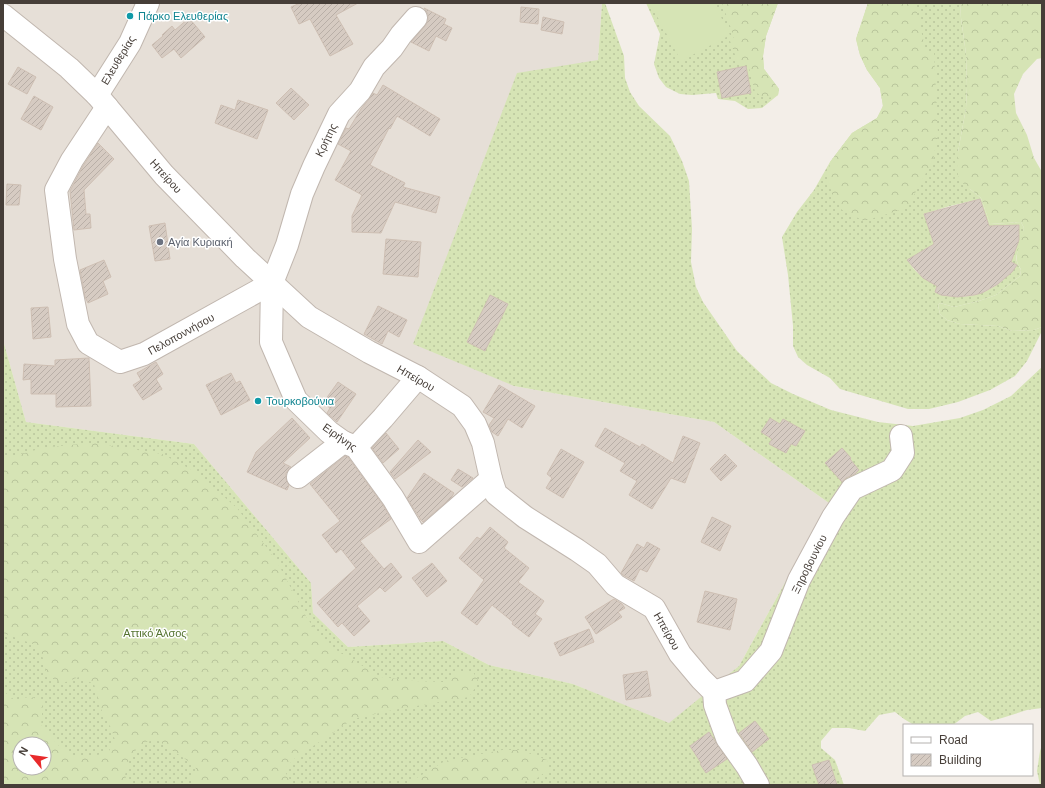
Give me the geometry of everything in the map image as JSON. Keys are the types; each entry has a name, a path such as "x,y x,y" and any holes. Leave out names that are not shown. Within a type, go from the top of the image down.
{"street":[{"name":"Ελευθερίας","path":"102,101 148,3"},
{"name":"Ηπείρου","path":"3,15 70,68 102,101 164,175 245,258 309,317 369,352 418,377 462,406 475,424 483,443 496,494 525,517 597,564 615,585 654,608 680,654 714,692"},
{"name":"Κρήτης","path":"272,283 287,245 302,194 339,114 360,92 374,67 392,48 416,18"},
{"name":"Πελοποννήσου","path":"102,101 56,190 65,259 78,324 88,343 120,362 144,354 272,283"},
{"name":"Ειρήνης","path":"272,283 271,342 296,400 328,432 350,444 393,498 419,542 491,479"},
{"path":"298,477 350,444 383,418 418,377"},
{"name":"Ξηροβουνίου","path":"714,692 744,681 771,650 799,580 833,517 852,490 892,470 903,453 901,436"},
{"path":"714,692 715,704 727,738 747,766 758,785"}],"shaded area":[{"path":"3,3 602,3 598,60 514,386 714,422 829,503 739,666 669,724 573,684 489,665 443,641 348,647 313,613 311,583 194,444 26,422 3,340"}],"green space":[{"name":"Αττικό Άλσος","path":"602,3 605,3 624,56 625,78 630,92 639,106 670,136 682,161 689,181 692,229 691,262 696,287 703,302 737,351 771,383 831,410 878,422 913,426 960,418 983,410 1011,396 1042,367 1042,708 1027,710 991,721 978,712 965,716 954,724 912,724 895,712 879,715 865,731 849,728 832,728 821,741 821,748 835,760 844,785 3,785 3,340 26,422 194,444 311,583 313,613 348,647 443,641 489,665 573,684 669,723 739,666 829,503 714,422 514,386 413,344 517,73 598,60"},
{"path":"646,3 778,3 766,36 763,56 764,69 779,89 778,95 762,108 748,109 735,101 718,99 716,93 692,95 680,94 666,87 659,78 654,64 660,34"},
{"path":"650,3 714,3 730,35 681,61"},
{"path":"722,3 778,3 766,36 763,56 764,69 779,89 778,95 766,97 755,92 748,63 738,63 730,41 734,37"},
{"path":"868,3 960,3 966,54 967,87 966,108 958,152 970,189 981,198 990,224 1021,222 1024,228 1016,258 1021,270 1020,276 996,295 954,307 940,303 938,305 940,314 947,320 960,324 998,326 1012,331 1034,330 1042,327 1042,331 1027,361 1015,376 990,390 958,402 929,409 908,409 840,389 830,378 807,365 798,357 793,346 793,326 788,275 782,237 797,212 814,190 830,162 852,133 877,118 883,106 880,88 867,70 860,55 856,39","holes":["980,199 989,226 1019,225 1017,244 1010,261 1016,265 1001,282 980,293 958,297 946,296 935,292 938,285 920,275 908,260 934,244 924,214"]},
{"path":"868,3 915,3 926,52 934,51 938,134 933,160 907,208 864,221 842,210 832,194 828,179 830,162 852,133 877,118 883,106 880,88 867,70 860,55 856,39"},
{"path":"960,3 1042,3 1042,58 1037,59 1023,74 1014,94 1016,113 1027,135 1034,158 1042,172 1042,327 1034,330 1012,331 998,326 960,324 947,320 940,314 938,305 940,303 954,307 979,301 996,295 1020,276 1021,270 1017,263 1017,258 1024,228 1021,222 990,224 981,198 959,180 957,168 958,152 966,108 967,87 966,54"},
{"path":"96,443 162,454 194,471 237,508 276,560 307,618 326,644 381,677 414,681 443,682 457,673 473,672 479,682 469,697 393,710 353,719 294,759 284,770 293,785 197,785 192,778 196,768 194,765 157,740 145,742 129,759 125,775 127,781 133,785 3,785 3,691 15,700 30,697 43,703 41,725 50,736 12,736 12,776 52,776 52,738 58,745 73,755 92,756 109,751 115,740 111,728 100,707 94,684 79,677 66,682 57,681 46,671 41,651 33,644 3,633 3,458 43,448"},
{"path":"1042,745 1042,785 1040,785 1037,771"},
{"path":"502,750 520,750 547,760 548,770 536,779 510,785 405,785 445,761"}],"building":[{"path":"300,3 358,3 336,15 353,44 330,56 310,19 299,24 291,7"},
{"path":"521,7 539,9 538,24 520,22"},
{"path":"424,8 446,19 444,24 452,28 446,41 436,36 429,51 411,42 428,21 428,14"},
{"path":"543,17 564,22 562,34 541,30"},
{"path":"189,18 205,37 181,58 174,49 162,58 152,45 172,26 175,30"},
{"path":"746,66 751,93 722,98 717,72"},
{"path":"18,67 36,77 27,94 8,84"},
{"path":"383,85 440,119 430,136 397,116 390,129 389,128 370,165 405,183 403,187 440,197 436,213 395,202 381,233 352,232 352,216 362,195 335,180 351,151 338,144 346,128 349,129 373,93 377,95"},
{"path":"291,88 309,105 294,120 276,103"},
{"path":"34,96 53,107 41,130 21,119"},
{"path":"238,100 268,110 257,139 215,123 221,105 235,110"},
{"path":"98,143 114,159 84,190 86,214 90,214 91,228 74,230 70,191 83,166"},
{"path":"7,184 21,185 19,205 6,205"},
{"path":"980,199 989,226 1019,225 1019,240 1011,262 1017,265 1012,272 998,284 982,293 957,297 941,295 935,292 937,286 923,278 907,260 934,244 924,214"},
{"name":"Αγία Κυριακή","path":"165,223 170,259 155,261 149,226"},
{"path":"386,239 421,242 418,277 383,274"},
{"path":"104,260 111,277 103,281 108,294 88,303 85,297 80,270"},
{"path":"490,295 508,304 485,351 467,342"},
{"path":"378,306 407,320 399,337 388,331 382,344 364,334"},
{"path":"48,307 51,337 33,339 31,308"},
{"path":"89,358 91,406 56,407 56,394 31,394 31,379 23,380 24,364 55,366 55,360"},
{"path":"156,362 163,374 156,379 162,389 143,400 133,385 141,380 137,373"},
{"path":"231,373 236,383 240,381 250,400 221,415 206,385"},
{"path":"338,382 356,394 337,422 327,413 330,408 323,403"},
{"path":"499,385 535,406 522,428 508,419 498,436 492,432 489,425 494,418 483,412"},
{"path":"292,418 310,438 283,463 291,467 286,473 286,479 289,485 287,490 247,472 256,452"},
{"path":"770,418 780,424 783,419 805,431 796,446 791,444 786,453 769,444 772,439 761,432"},
{"path":"605,428 640,447 642,444 673,463 683,436 700,443 685,483 671,478 652,509 629,495 637,481 620,471 625,463 595,446"},
{"path":"386,433 399,449 383,463 372,448"},
{"path":"418,440 431,452 395,479 390,472"},
{"path":"842,448 859,470 842,482 825,463"},
{"path":"561,449 584,462 563,498 546,488 552,478 547,474"},
{"path":"725,454 737,466 721,481 710,469"},
{"path":"345,456 348,457 383,505 391,519 360,541 384,569 391,563 402,577 385,592 380,587 357,606 370,621 354,636 342,623 338,627 317,603 356,568 341,549 336,553 322,535 340,521 310,484"},
{"path":"458,469 473,478 462,487 451,480"},
{"path":"424,473 454,493 451,498 423,522 407,498"},
{"path":"712,517 731,526 720,551 701,542"},
{"path":"490,527 508,542 504,548 529,568 518,582 544,601 535,614 542,619 529,637 512,624 513,622 492,605 477,625 461,613 484,580 459,558 477,537 480,539"},
{"path":"647,542 660,549 647,572 640,569 634,581 621,573 637,544 644,548"},
{"path":"432,563 447,581 427,597 412,578"},
{"path":"705,591 737,599 730,630 697,622"},
{"path":"614,599 625,608 618,612 622,617 596,634 585,617"},
{"path":"589,629 594,642 560,656 554,643"},
{"path":"647,671 651,696 626,700 623,675"},
{"path":"755,721 769,739 752,752 739,733"},
{"path":"709,732 727,759 706,773 690,746"},
{"path":"829,760 837,785 819,785 812,765"}],"place":[{"name":"Πάρκο Ελευθερίας","path":"130,16"},
{"name":"Αγία Κυριακή","path":"160,242"},
{"name":"Τουρκοβούνια","path":"258,401"}]}
